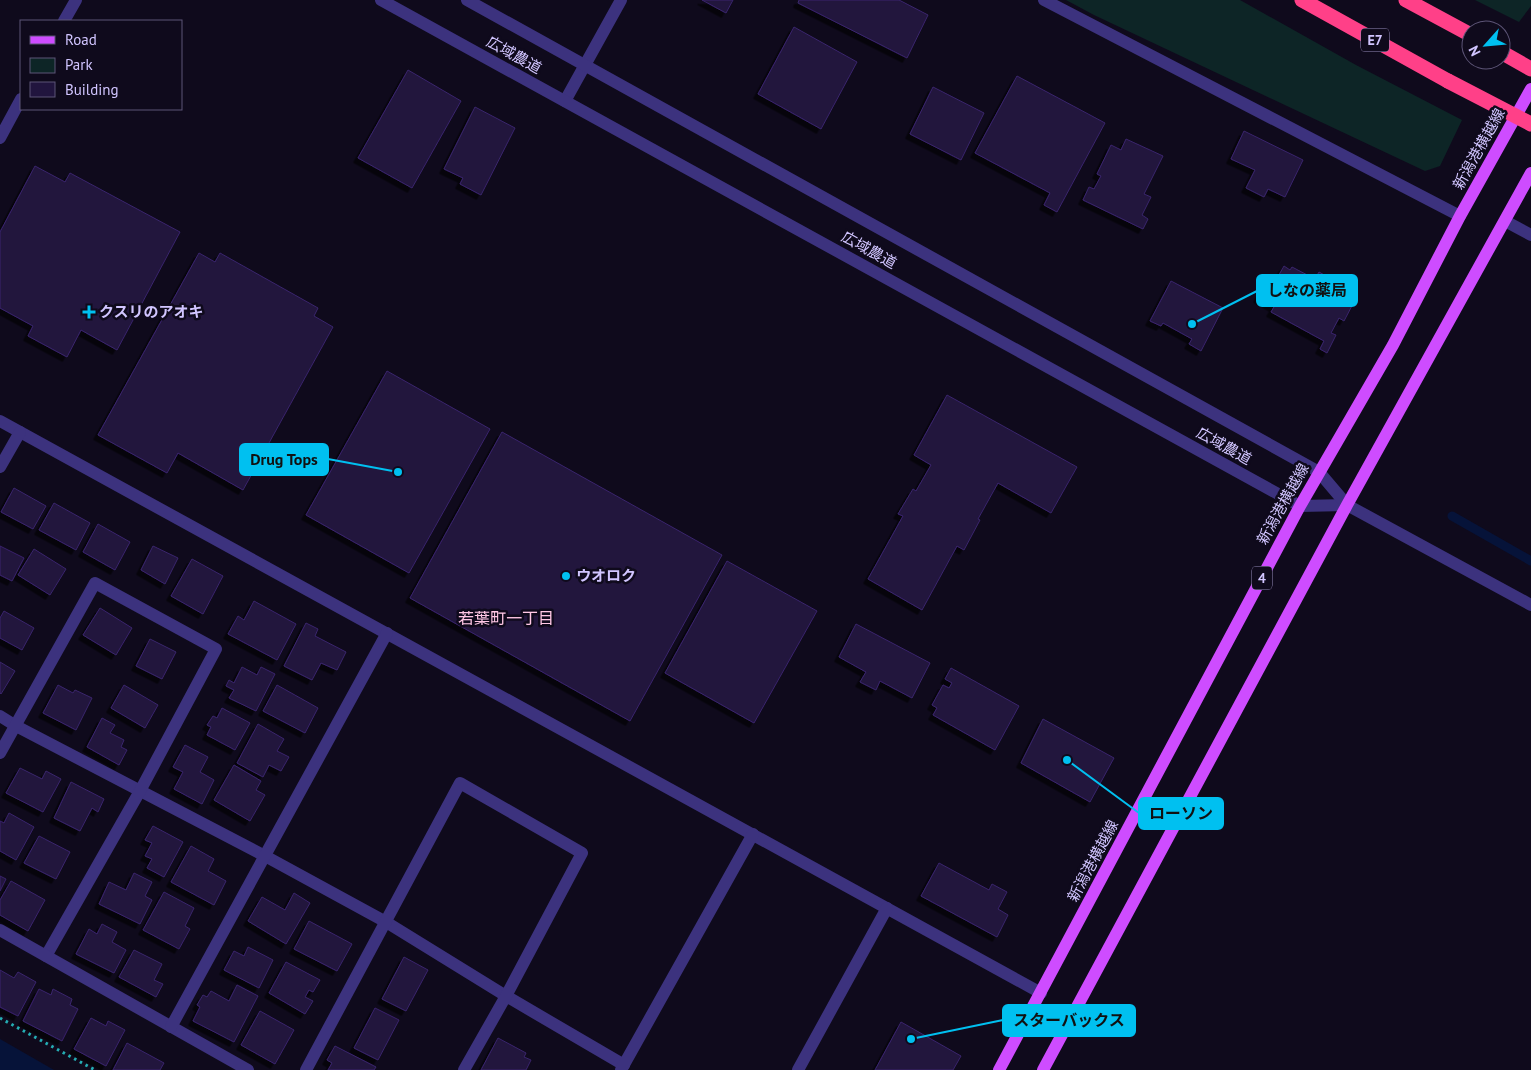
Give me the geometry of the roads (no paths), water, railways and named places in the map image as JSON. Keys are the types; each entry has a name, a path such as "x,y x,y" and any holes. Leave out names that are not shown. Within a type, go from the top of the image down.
{"highway":[{"name":"E7","path":"1302,0 1531,124"},
{"path":"1406,0 1461,30"},
{"path":"1511,58 1531,69"}],"main road":[{"name":"新潟港横越線","path":"999,1070 1300,506 1393,345 1460,216 1531,89"},
{"path":"1042,1070 1347,505 1531,173"}],"street":[{"path":"65,20 76,0"},
{"name":"広域農道","path":"381,0 1300,506 1347,505"},
{"name":"広域農道","path":"468,0 1319,472 1347,505 1531,605"},
{"path":"565,101 621,0"},
{"path":"1044,0 1460,216"},
{"path":"0,138 20,101"},
{"path":"1505,221 1531,235"},
{"path":"0,421 1041,992"},
{"path":"0,467 20,432"},
{"path":"0,753 95,582 216,649 140,791 46,956"},
{"path":"172,1027 387,633"},
{"path":"0,716 386,922 623,1068 753,834"},
{"path":"306,1070 460,784 582,853 506,996 464,1070"},
{"path":"798,1070 887,908"},
{"path":"0,930 248,1070"}],"water":[{"path":"0,1039 54,1070 0,1070"}],"waterway":[{"path":"1452,516 1531,561"}],"place":[{"name":"クスリのアオキ","path":"89,312"},
{"name":"しなの薬局","path":"1192,324"},
{"name":"Drug Tops","path":"398,472"},
{"name":"ウオロク","path":"566,576"},
{"name":"ローソン","path":"1067,760"},
{"name":"スターバックス","path":"911,1039"}],"district":[{"name":"若葉町一丁目","path":"506,618"}]}
